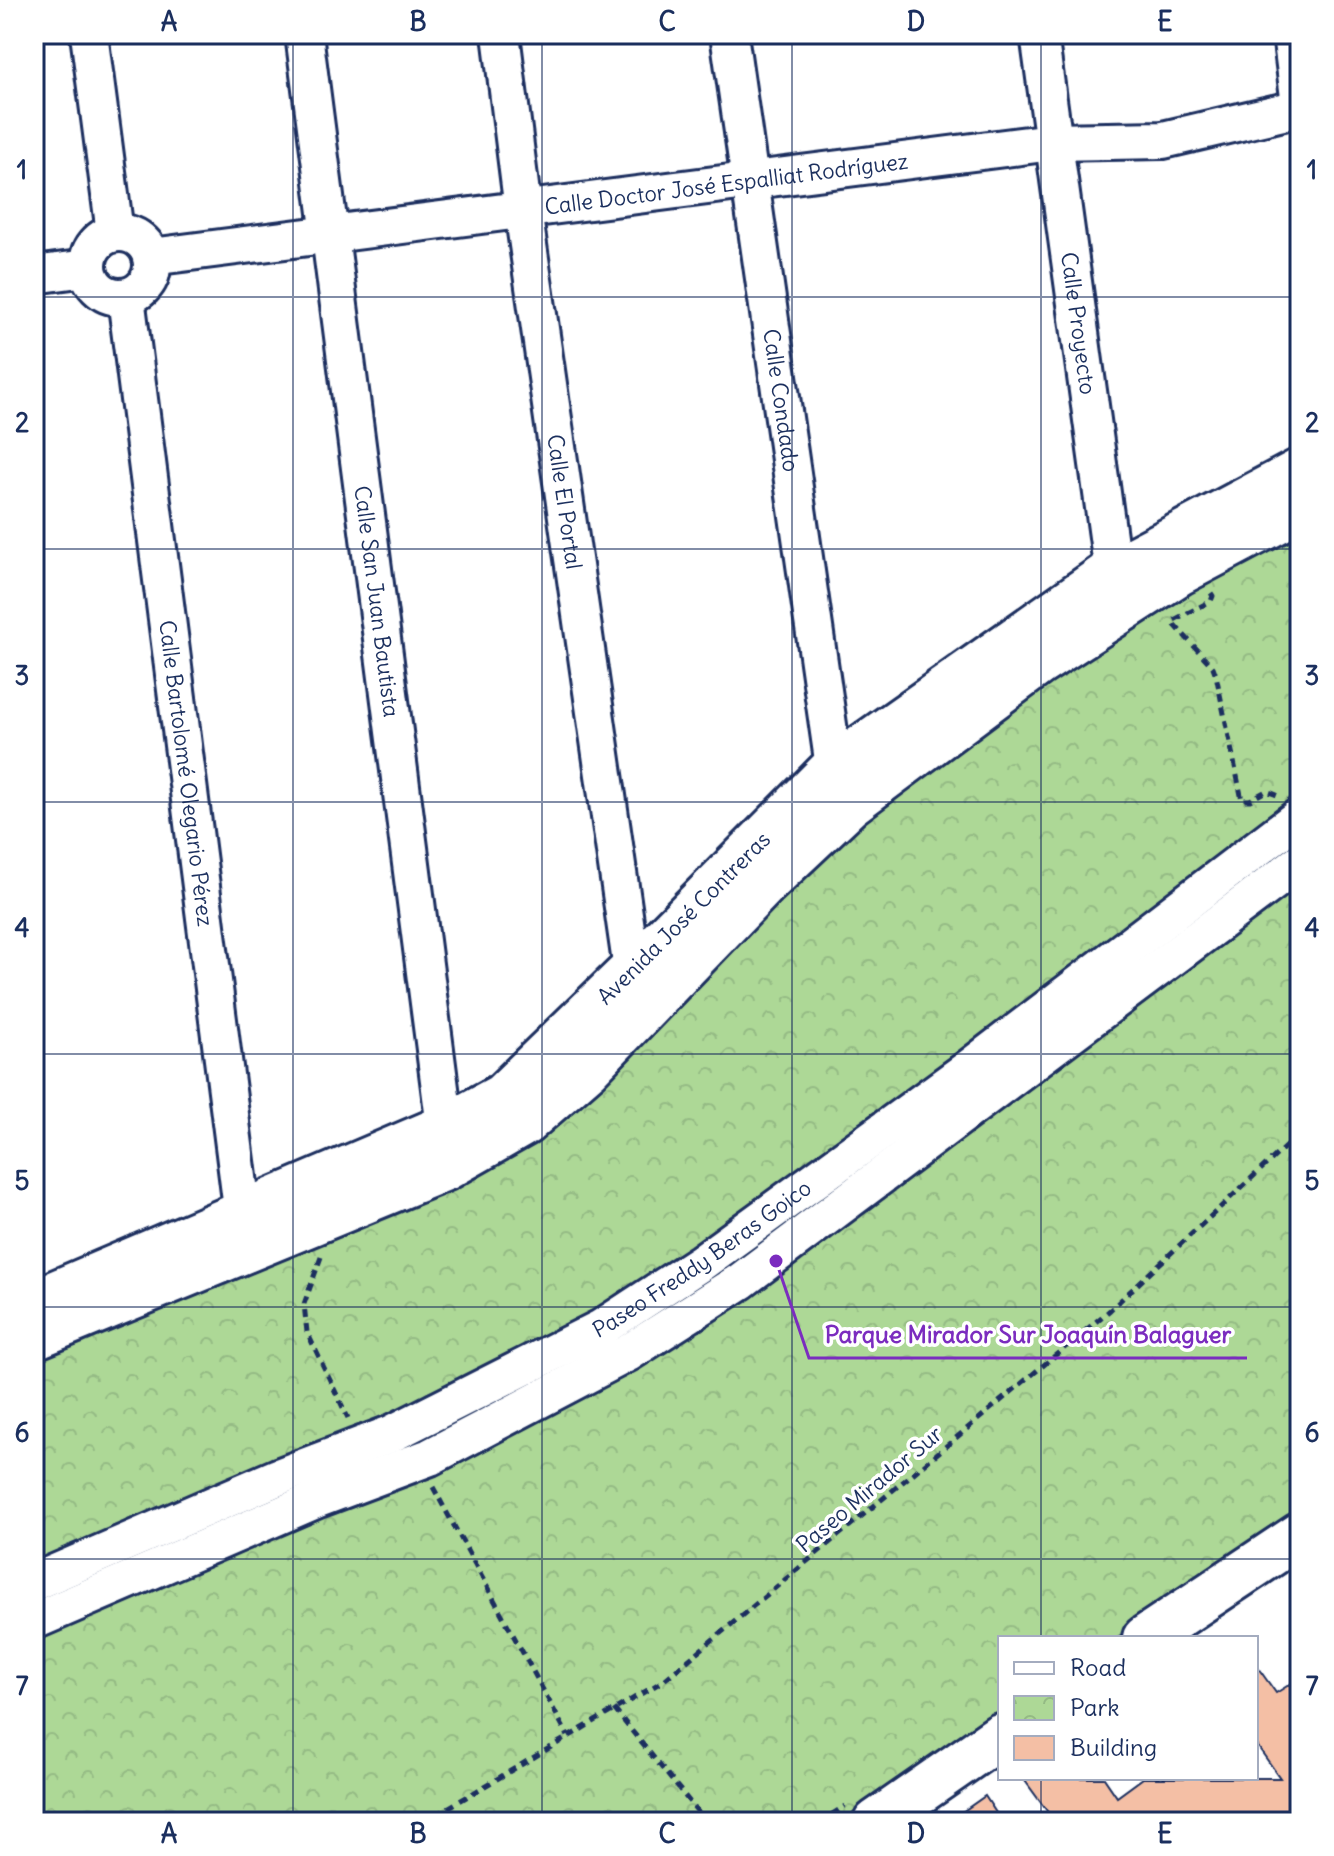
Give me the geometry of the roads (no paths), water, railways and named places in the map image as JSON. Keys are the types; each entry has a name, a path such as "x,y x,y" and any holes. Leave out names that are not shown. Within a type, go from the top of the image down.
{"main road":[{"name":"Avenida José Contreras","path":"34,1337 244,1231 340,1210 445,1148 632,970 842,785 1115,592 1300,471"},
{"name":"Avenida José Contreras","path":"1115,592 1190,567 1300,509"},
{"name":"Avenida José Contreras","path":"34,1302 244,1231 445,1148 525,1123 588,1068 766,883 842,785"},
{"path":"1148,1636 1300,1535"},
{"path":"886,1819 998,1737"}],"street":[{"path":"89,34 115,233"},
{"name":"Calle San Juan Bautista","path":"304,34 445,1148"},
{"name":"Calle El Portal","path":"501,34 523,210 632,970"},
{"name":"Calle Condado","path":"729,34 842,785"},
{"name":"Calle Proyecto","path":"1039,34 1115,592"},
{"path":"1291,34 1300,106"},
{"name":"Calle Doctor José Espalliat Rodríguez","path":"151,257 1052,142 1163,140 1300,106"},
{"path":"115,233 138,239 151,257 151,275 147,282 126,297 110,297 103,293 92,283 87,268 94,245 115,233"},
{"path":"34,275 87,268"},
{"name":"Calle Bartolomé Olegario Pérez","path":"126,297 244,1231"},
{"name":"Paseo Freddy Beras Goico","path":"34,1582 278,1477 391,1434 601,1328 702,1262 969,1068 1298,817"},
{"path":"1257,849 1290,870"},
{"name":"Paseo Freddy Beras Goico","path":"34,1621 318,1499 430,1457 628,1353 741,1281 1290,870"}],"place":[{"name":"Parque Mirador Sur Joaquín Balaguer","path":"776,1261"}]}
